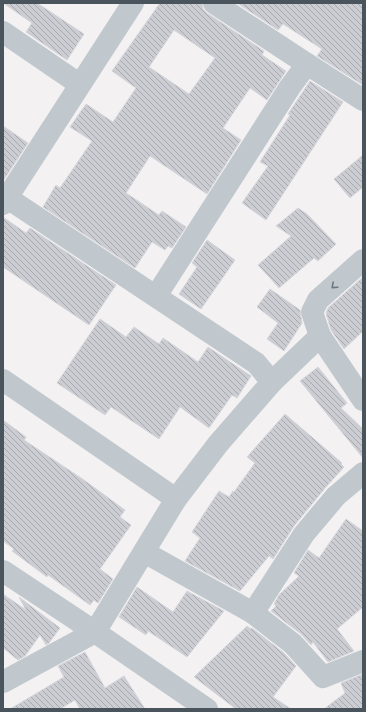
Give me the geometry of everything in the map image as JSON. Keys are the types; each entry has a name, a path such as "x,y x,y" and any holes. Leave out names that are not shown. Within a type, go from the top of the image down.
{"street":[{"path":"133,3 4,199 156,296 256,363 272,382"},
{"path":"214,3 363,100"},
{"path":"3,32 79,84"},
{"path":"156,296 290,87 307,64"},
{"path":"363,260 318,300 312,312 320,336 363,400"},
{"path":"3,682 95,632 176,499 218,444 272,382 320,336"},
{"path":"3,380 176,499"},
{"path":"253,613 304,534 336,496 363,473"},
{"path":"144,552 253,613 293,644 323,677 363,662"},
{"path":"3,571 207,709"}],"building":[{"path":"3,3 37,3 84,34 67,60 26,32 32,23"},
{"path":"160,3 202,3 203,9 207,13 264,51 262,55 286,71 267,100 250,88 223,128 241,140 207,194 150,156 126,193 159,215 162,211 186,227 172,248 168,246 165,250 152,242 135,268 43,207 56,185 60,188 92,141 70,127 86,104 113,122 136,88 112,71","holes":["174,30 215,58 189,94 149,67"]},
{"path":"237,3 363,3 363,85 317,56 322,49 283,24 278,30"},
{"path":"310,81 343,102 266,220 242,203 268,166 260,162 290,115 288,114"},
{"path":"3,126 28,143 3,181"},
{"path":"363,155 363,187 350,198 334,179"},
{"path":"298,208 307,214 336,244 318,261 314,258 279,288 258,265 291,236 276,226"},
{"path":"3,217 26,233 30,228 116,285 89,325 3,267"},
{"path":"207,240 235,260 201,309 179,294 197,267 192,263"},
{"path":"363,277 363,331 344,349 331,330 326,313 328,308"},
{"path":"270,289 300,310 302,323 284,351 267,339 278,323 257,307"},
{"path":"100,319 126,337 134,327 159,344 163,338 198,362 208,347 251,376 237,398 232,395 209,428 180,407 159,439 111,407 105,415 57,383"},
{"path":"318,367 347,403 341,408 363,429 363,458 300,381"},
{"path":"285,414 342,463 341,464 344,467 294,526 273,559 269,556 240,591 185,561 200,538 192,532 219,491 229,497 233,491 234,492 255,463 247,457"},
{"path":"3,420 26,437 24,440 84,480 125,510 120,517 131,525 100,569 113,579 98,603 94,600 90,605 48,575 47,577 12,551 14,549 3,541"},
{"path":"346,519 363,531 363,607 337,629 354,651 328,662 313,642 311,645 301,634 271,611 276,606 274,604 279,595 299,576 294,573 308,550 319,558"},
{"path":"137,587 173,612 187,591 224,611 187,657 148,631 146,635 119,617"},
{"path":"3,594 26,610 19,597 60,628 46,645 40,635 25,656 18,660 3,648"},
{"path":"247,626 251,629 252,628 284,653 296,666 273,697 291,709 236,709 194,677"},
{"path":"85,652 105,688 124,676 145,709 80,709 75,700 60,709 10,709 64,677 58,666"},
{"path":"363,674 363,709 324,709 345,693 341,683"}]}
